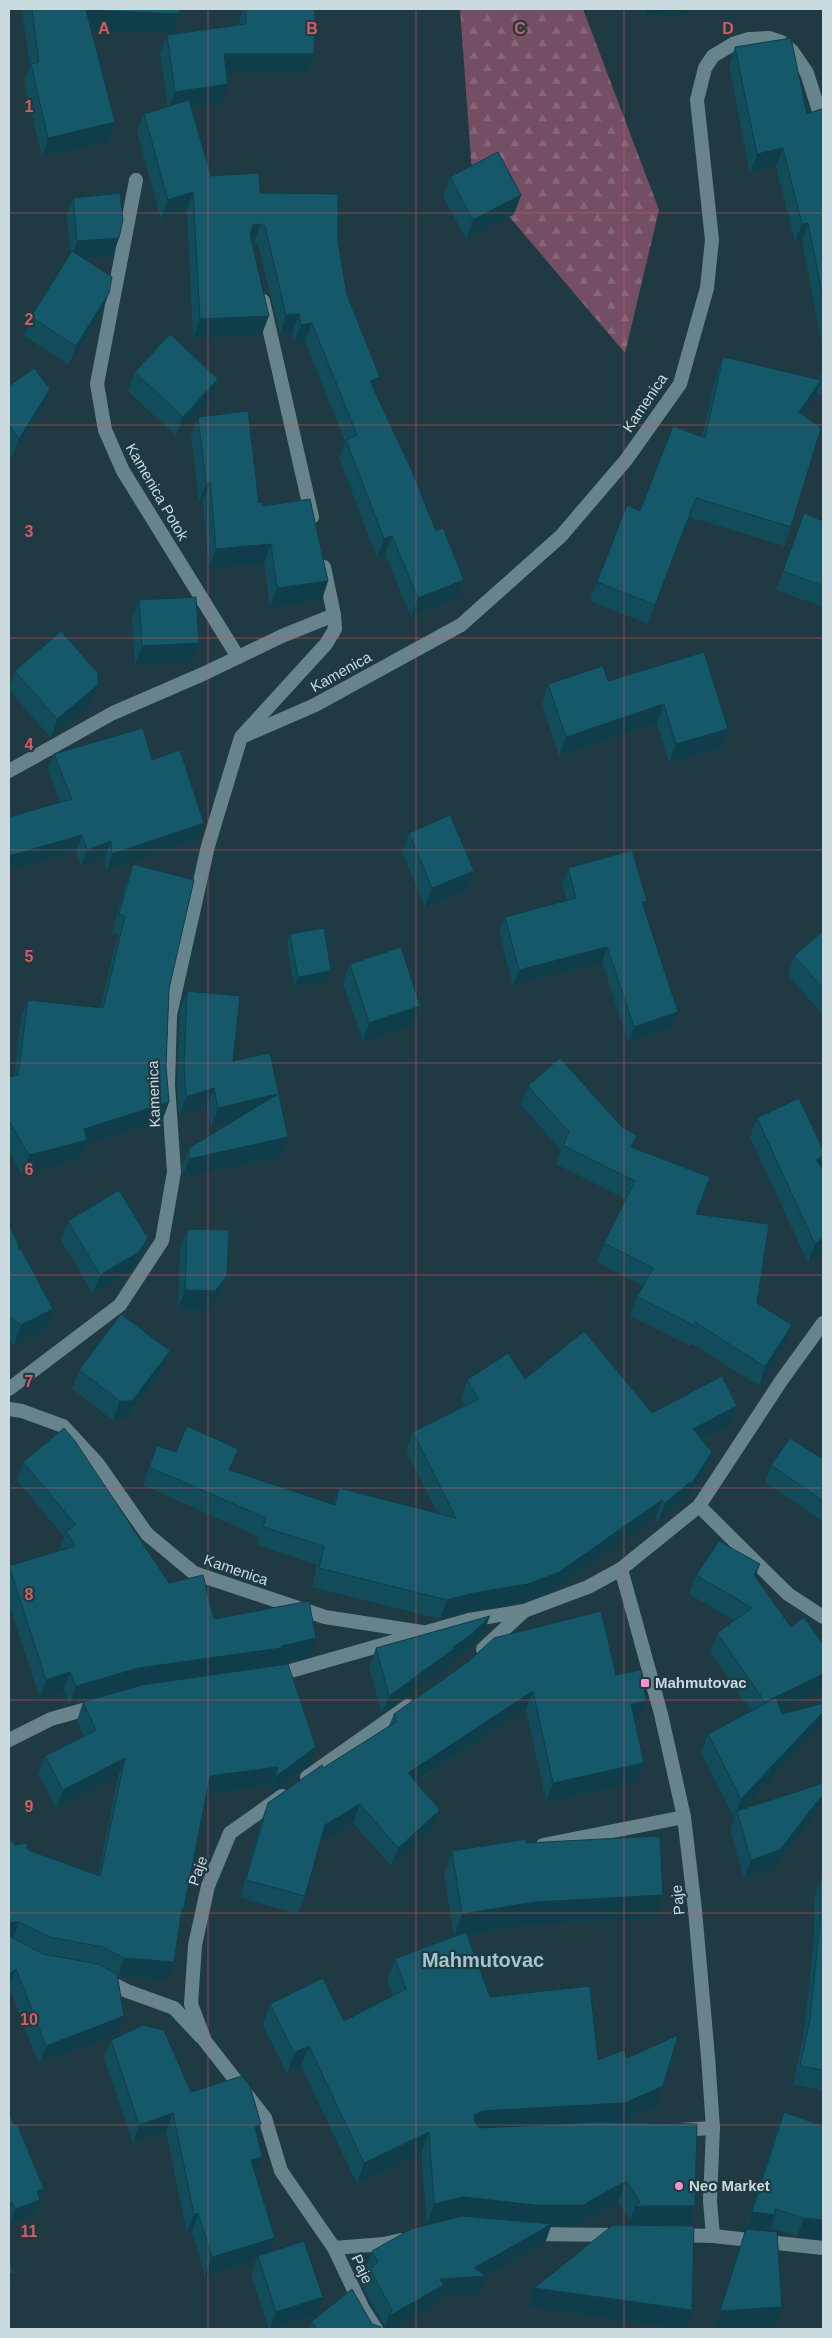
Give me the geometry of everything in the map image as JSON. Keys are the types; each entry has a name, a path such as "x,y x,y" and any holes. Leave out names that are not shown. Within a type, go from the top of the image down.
{"street":[{"name":"Kamenica","path":"241,737 315,705 461,625 561,536 626,460 680,384 707,288 712,240 697,100 704,68 713,56 733,44 749,38 769,38 781,42 792,51 807,73 823,124"},
{"name":"Kamenica Potok","path":"136,180 97,384 105,430 123,471 238,657"},
{"path":"261,290 315,529"},
{"path":"9,771 113,713 334,615 321,557"},
{"name":"Kamenica","path":"9,1389 120,1305 162,1241 174,1172 168,1085 170,1015 208,846 241,737 326,644 335,629 334,615"},
{"path":"257,1678 276,1675 469,1620 524,1611 588,1587 621,1569 699,1506 781,1381 823,1323"},
{"name":"Kamenica","path":"9,1409 22,1411 63,1426 98,1464 147,1534 194,1573 325,1617 428,1633"},
{"path":"699,1506 788,1594 823,1617"},
{"name":"Paje","path":"621,1569 661,1714 684,1817 696,1910 713,2128 710,2201 713,2236"},
{"path":"471,1660 524,1611"},
{"name":"Paje","path":"376,2329 363,2309 334,2248 282,2171 265,2118 205,2041 191,2004 195,1946 208,1886 230,1833 419,1699"},
{"path":"9,1740 51,1719 106,1703"},
{"path":"534,1847 684,1817"},
{"path":"94,1974 127,1990 174,2008 205,2041"},
{"path":"663,2130 713,2128"},
{"path":"518,2233 634,2235"},
{"path":"664,2235 713,2236 823,2248"},
{"name":"Paje","path":"334,2248 384,2244 411,2237"}],"green space":[{"path":"460,9 583,9 659,210 625,353 472,173"}],"building":[{"path":"32,9 180,9 180,14 86,10 115,122 48,138 31,64 39,62"},
{"path":"246,9 315,9 314,54 224,54 228,84 175,92 167,35 246,24"},
{"path":"791,38 807,114 823,110 823,298 808,223 802,224 783,148 757,154 735,47"},
{"path":"189,100 211,176 259,173 260,193 338,194 338,242 347,295 380,377 370,381 411,469 436,531 443,528 464,580 418,598 392,536 384,539 346,440 357,435 312,323 301,325 299,314 286,315 265,226 261,224 253,225 250,234 269,316 200,319 193,192 168,200 144,114"},
{"path":"498,152 521,195 473,220 450,177"},
{"path":"120,193 123,220 119,238 77,241 73,198"},
{"path":"72,251 112,277 109,293 76,346 31,317"},
{"path":"170,334 218,379 183,417 135,372"},
{"path":"723,357 821,380 799,412 821,428 791,527 696,498 655,605 597,582 627,505 640,511 673,426 705,438"},
{"path":"34,368 50,389 19,439 9,425 9,386"},
{"path":"248,411 259,503 263,502 263,506 310,499 328,581 277,588 271,544 216,549 210,483 206,483 198,417"},
{"path":"804,513 823,521 823,586 783,571"},
{"path":"196,597 199,643 142,646 139,600"},
{"path":"61,631 98,673 98,685 57,719 15,671"},
{"path":"704,652 728,729 676,744 664,704 566,737 548,684 603,666 608,681"},
{"path":"143,728 152,760 180,750 204,823 112,854 111,841 87,850 82,835 9,856 9,817 72,799 54,754"},
{"path":"450,815 474,871 432,888 409,833"},
{"path":"632,850 647,901 642,902 678,1012 634,1027 607,947 519,970 505,917 576,898 568,868"},
{"path":"133,864 194,880 169,989 166,1066 169,1102 84,1129 87,1140 29,1155 9,1121 9,1077 18,1075 28,1000 103,1008 125,916 119,914"},
{"path":"324,928 331,971 298,977 290,934"},
{"path":"823,931 823,988 794,956"},
{"path":"401,947 420,1006 369,1023 350,964"},
{"path":"187,991 240,996 233,1061 270,1053 288,1137 189,1159 189,1148 278,1094 218,1108 214,1088 186,1097 184,1066"},
{"path":"560,1058 622,1127 637,1135 631,1147 710,1177 696,1214 769,1224 757,1303 792,1325 765,1367 695,1322 697,1327 637,1297 653,1268 604,1243 635,1181 563,1145 569,1132 528,1086"},
{"path":"799,1098 823,1150 823,1156 816,1160 823,1169 823,1238 815,1244 757,1118"},
{"path":"119,1190 148,1238 139,1252 100,1275 68,1221"},
{"path":"9,1225 18,1243 19,1250 21,1249 53,1309 21,1325 9,1316"},
{"path":"187,1229 229,1230 227,1276 215,1291 185,1290"},
{"path":"121,1314 170,1351 132,1401 120,1401 79,1370"},
{"path":"584,1331 652,1413 722,1376 737,1406 693,1429 712,1452 692,1483 689,1483 665,1503 662,1500 559,1572 528,1584 474,1593 447,1600 319,1568 324,1546 263,1527 266,1518 149,1467 157,1446 176,1452 187,1426 238,1449 229,1470 335,1505 339,1488 456,1518 413,1432 479,1399 467,1380 508,1353 525,1379"},
{"path":"64,1428 75,1441 169,1583 203,1575 214,1619 309,1601 316,1638 282,1646 281,1648 139,1668 76,1686 70,1672 46,1680 9,1566 75,1546 66,1531 76,1525 23,1462"},
{"path":"790,1438 823,1459 823,1501 771,1465"},
{"path":"719,1541 760,1564 754,1575 791,1627 804,1617 823,1644 823,1674 765,1702 717,1633 752,1608 696,1575"},
{"path":"601,1611 616,1675 641,1670 646,1701 631,1704 644,1763 553,1783 533,1691 408,1773 440,1810 398,1848 360,1804 325,1825 305,1896 246,1880 268,1803 322,1765 323,1768 396,1722 394,1714 469,1661 494,1638"},
{"path":"490,1616 472,1634 452,1648 458,1646 389,1696 376,1648"},
{"path":"288,1664 316,1747 275,1777 278,1767 210,1776 184,1908 182,1908 174,1962 124,1958 103,1947 50,1937 19,1922 11,1922 9,1925 9,1839 15,1845 27,1843 28,1850 100,1876 125,1758 63,1790 45,1756 96,1730 83,1702 142,1685"},
{"path":"776,1698 782,1714 823,1703 823,1712 741,1799 708,1734"},
{"path":"823,1783 823,1794 780,1850 751,1860 737,1811"},
{"path":"660,1836 663,1895 535,1902 462,1914 452,1851 526,1839 526,1843"},
{"path":"820,1880 823,1880 823,2070 800,2066 810,2019 820,1921"},
{"path":"466,1932 490,1997 590,1986 598,2060 624,2050 627,2058 678,2035 663,2086 625,2103 482,2111 475,2115 474,2120 478,2127 596,2122 697,2124 695,2206 635,2206 640,2202 626,2181 583,2205 534,2205 463,2197 434,2204 429,2132 364,2163 309,2046 294,2053 270,2004 323,1978 344,2021 406,1989 395,1959"},
{"path":"9,1933 11,1937 43,1954 98,1964 117,1974 124,2016 46,2046 16,1969 9,1974"},
{"path":"143,2025 164,2030 191,2092 242,2076 250,2086 261,2124 255,2126 262,2157 251,2160 275,2238 212,2257 198,2213 194,2214 173,2113 139,2125 111,2040"},
{"path":"9,2111 14,2125 17,2124 44,2189 37,2191 40,2200 15,2209 12,2202 9,2204"},
{"path":"784,2112 823,2126 823,2220 804,2218 775,2209 775,2215 752,2212"},
{"path":"462,2216 552,2224 474,2268 486,2276 440,2279 444,2285 389,2316 392,2310 370,2269 378,2262 372,2251 411,2229"},
{"path":"613,2225 694,2226 692,2310 534,2288"},
{"path":"746,2229 777,2232 782,2307 720,2311"},
{"path":"304,2241 323,2297 276,2312 258,2256"},
{"path":"9,2252 13,2273 9,2274"},
{"path":"352,2289 372,2324 381,2327 378,2329 317,2329 311,2322"}],"place":[{"name":"Mahmutovac","path":"645,1683"},
{"name":"Neo Market","path":"679,2186"}],"district":[{"name":"Mahmutovac","path":"483,1960"}]}
